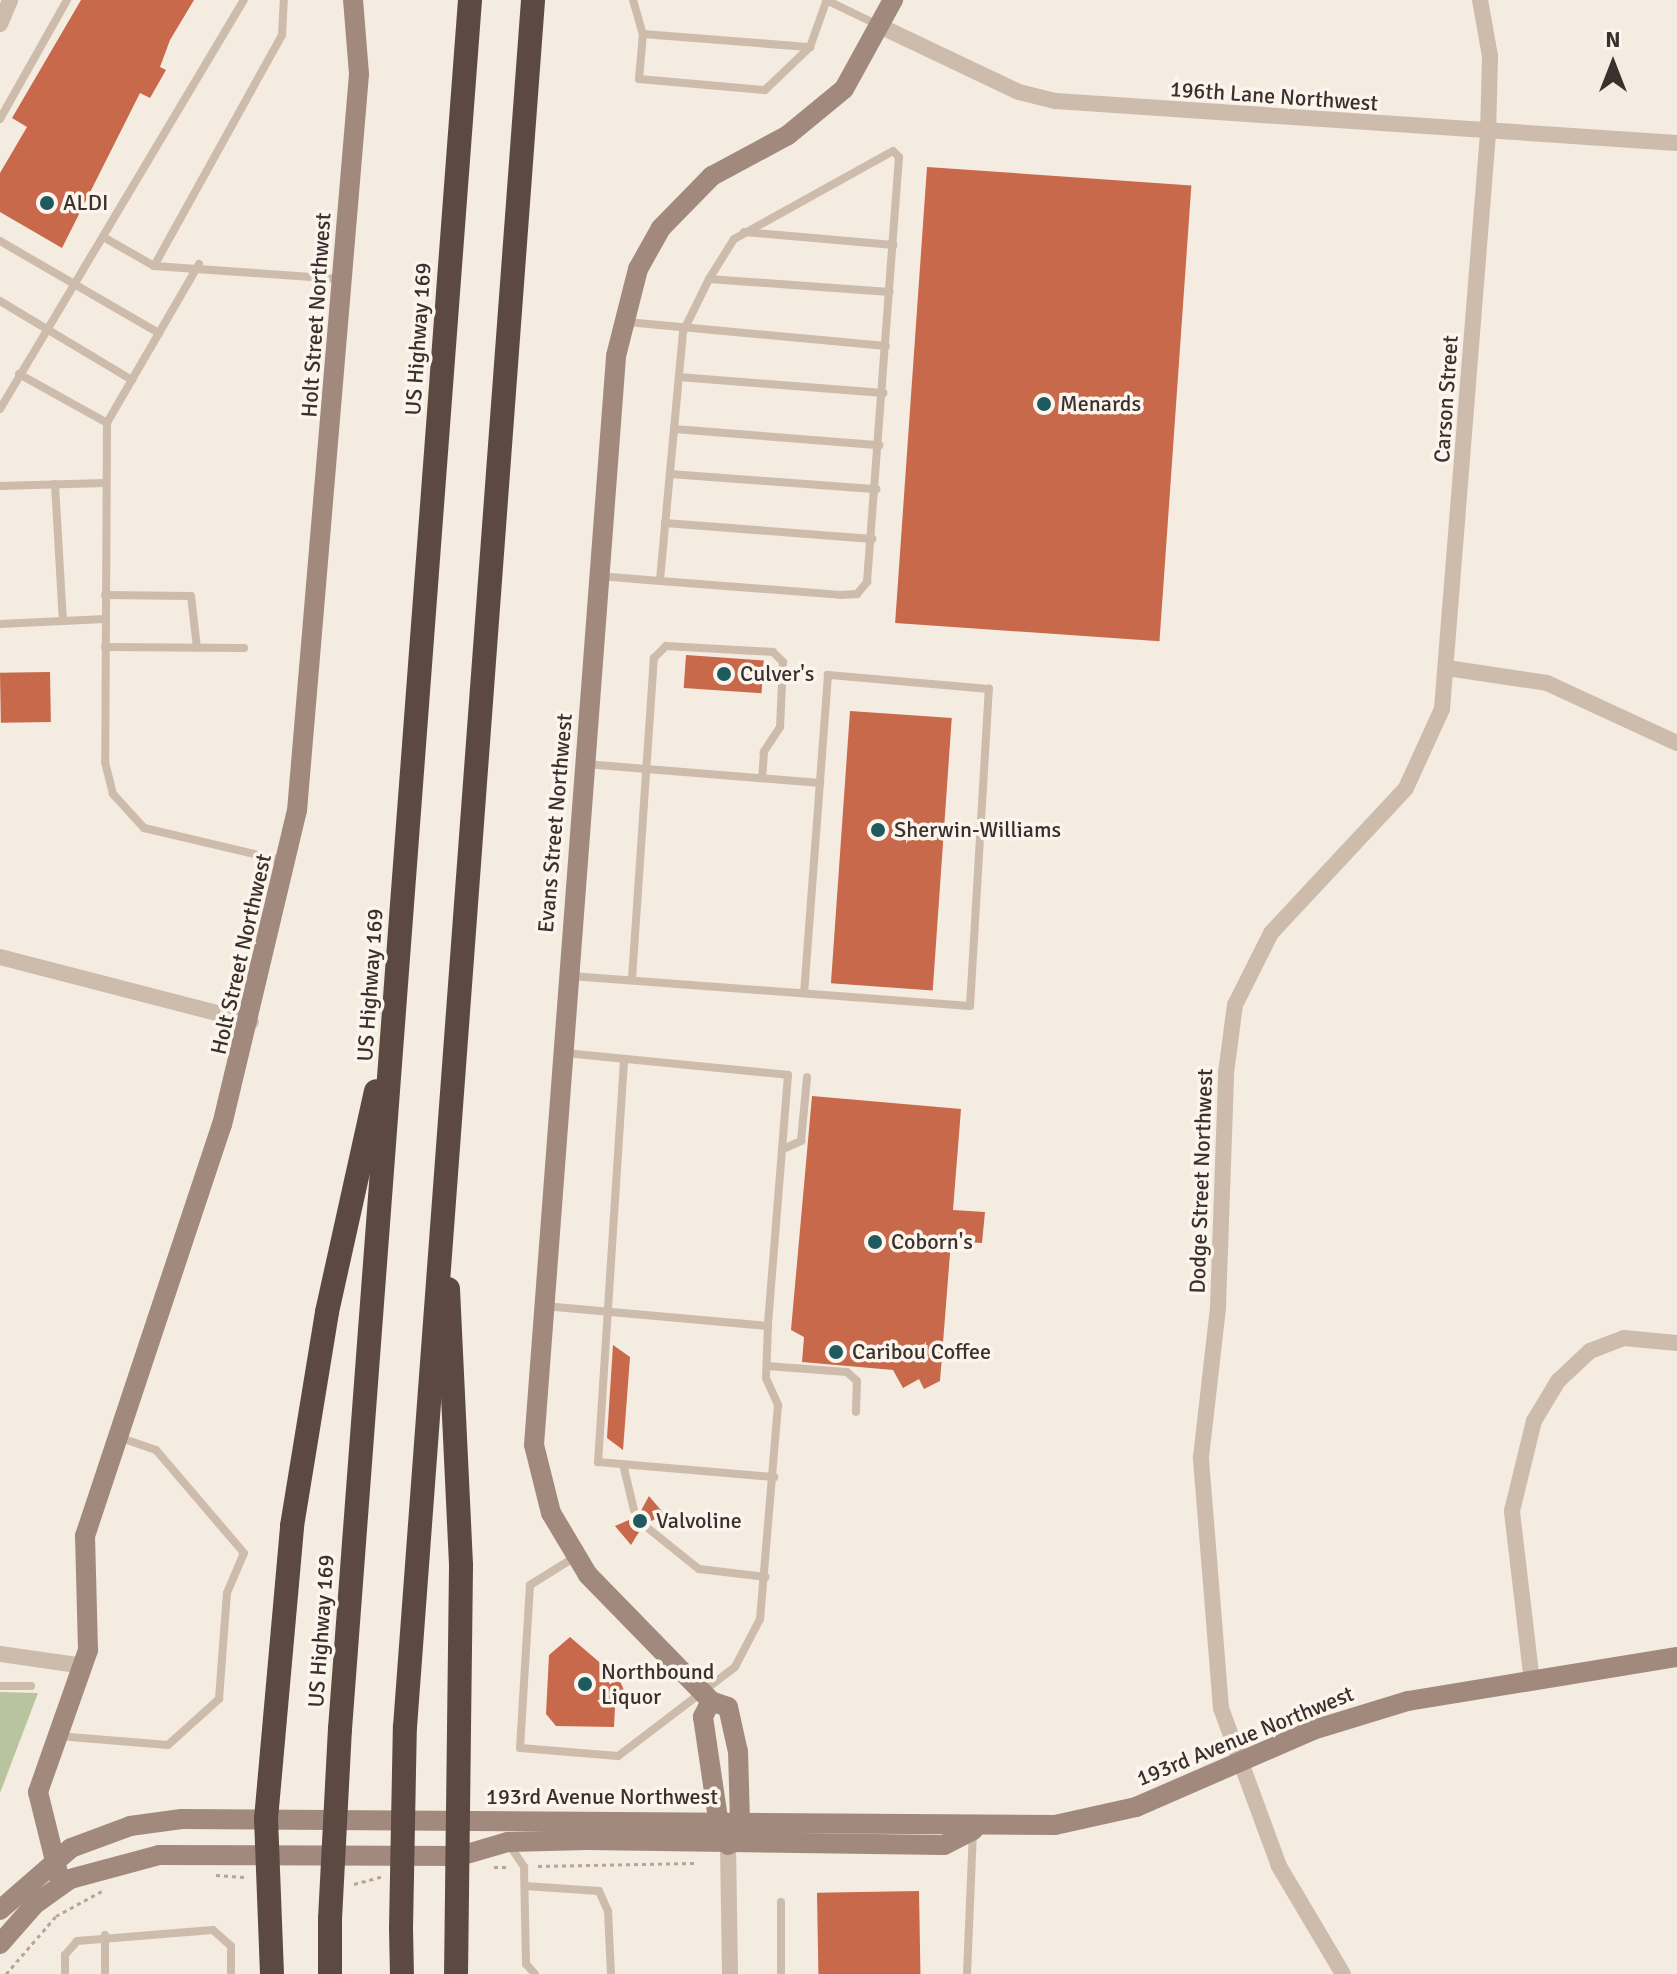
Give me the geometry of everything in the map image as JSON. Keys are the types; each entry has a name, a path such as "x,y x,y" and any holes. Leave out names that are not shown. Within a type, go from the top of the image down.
{"highway":[{"name":"US Highway 169","path":"330,1974 340,1729 470,0"},
{"path":"402,1974 405,1727 533,0"},
{"path":"272,1974 266,1819 295,1511 327,1312 394,1006"},
{"path":"442,1209 459,1430 462,1821 456,1974"}],"street":[{"path":"0,24 10,0"},
{"name":"Holt Street Northwest","path":"61,1885 37,1802 57,1736 84,1666 85,1536 186,1247 251,1022 288,861 305,751 360,55 353,0"},
{"name":"Evans Street Northwest","path":"740,1822 734,1732 728,1707 708,1696 576,1556 551,1513 534,1445 599,576 622,321 638,269 678,207 712,176 827,105 884,28 893,0"},
{"name":"Carson Street","path":"1447,668 1488,134 1490,56 1480,0"},
{"name":"196th Lane Northwest","path":"884,28 1019,92 1056,101 1488,134 1677,143"},
{"path":"1447,668 1547,683 1677,743"},
{"name":"Dodge Street Northwest","path":"1343,1974 1279,1866 1235,1763 1219,1696 1201,1489 1235,1005 1296,901 1406,788 1428,748 1447,668"},
{"path":"0,957 251,1022"},
{"path":"1532,1682 1512,1511 1529,1432 1558,1381 1590,1351 1624,1338 1677,1343"},
{"path":"0,1654 84,1666"},
{"name":"193rd Avenue Northwest","path":"61,1885 137,1858 460,1856 508,1842 944,1845 973,1830 1109,1815 1235,1763 1408,1701 1677,1657"},
{"path":"708,1696 703,1717 713,1761 713,1822 728,1845"},
{"name":"193rd Avenue Northwest","path":"52,1859 130,1826 266,1819 937,1820 973,1830"},
{"path":"730,1974 728,1845 740,1822"},
{"path":"0,1910 52,1859"},
{"path":"0,1944 61,1885"}],"lane":[{"path":"0,119 67,0"},
{"path":"0,409 105,238 244,0"},
{"path":"154,266 282,35 284,0"},
{"path":"633,0 643,34 639,79 765,90 810,47 826,1 884,28"},
{"path":"643,34 810,47"},
{"path":"599,576 660,581 857,594 867,582 899,157 893,151 744,232 709,279 683,332 660,581"},
{"path":"744,232 893,245"},
{"path":"105,238 154,266 199,264 342,279"},
{"path":"0,241 159,333"},
{"path":"199,264 107,423 105,762 126,813 160,835 288,861"},
{"path":"709,279 890,292"},
{"path":"0,301 132,380"},
{"path":"622,321 683,332 886,346"},
{"path":"19,374 107,423"},
{"path":"679,377 883,393"},
{"path":"674,429 879,445"},
{"path":"670,474 876,489"},
{"path":"0,486 105,483"},
{"path":"55,484 63,621"},
{"path":"665,523 872,539"},
{"path":"105,595 191,596 197,648"},
{"path":"0,624 105,619"},
{"path":"632,979 654,658 666,646 773,652 783,662 780,727 764,752 762,778"},
{"path":"105,647 244,648"},
{"path":"567,976 970,1006 989,689 828,675 804,992"},
{"path":"584,764 820,783"},
{"path":"562,1052 624,1061 788,1075 768,1326 767,1366 778,1405 774,1477 766,1577 750,1647 708,1696 626,1753 520,1748 530,1585 576,1556"},
{"path":"624,1061 598,1462 774,1477"},
{"path":"783,1149 801,1141 807,1077"},
{"path":"543,1306 768,1326"},
{"path":"767,1366 847,1372 857,1381 856,1412"},
{"path":"57,1736 168,1745 219,1699 227,1593 244,1553 156,1450 118,1437"},
{"path":"623,1464 634,1510"},
{"path":"649,1529 699,1569 766,1577"},
{"path":"0,1686 31,1686"},
{"path":"967,1974 973,1830"},
{"path":"508,1842 524,1867 526,1964 535,1974"},
{"path":"525,1886 599,1891 608,1911 611,1974"},
{"path":"781,1902 781,1974"},
{"path":"65,1974 65,1955 77,1941 105,1935 213,1930 231,1946 231,1974"},
{"path":"105,1935 105,1974"}],"green space":[{"path":"0,1692 38,1693 0,1793"}],"building":[{"path":"81,0 194,0 170,40 160,67 166,70 150,98 140,93 62,248 0,212 0,173 27,127 12,118"},
{"name":"Menards","path":"927,167 1191,185 1159,641 895,623"},
{"name":"Culver's","path":"686,655 764,660 762,693 684,688"},
{"path":"50,672 51,722 1,723 0,673"},
{"path":"850,711 952,718 933,990 831,983"},
{"name":"Coborn's","path":"812,1096 961,1109 953,1210 985,1212 982,1243 951,1241 940,1381 924,1389 919,1379 903,1388 893,1370 802,1362 804,1337 791,1330"},
{"path":"613,1345 630,1357 623,1450 607,1438"},
{"name":"Valvoline","path":"649,1496 665,1515 644,1524 631,1545 615,1526 638,1516"},
{"name":"Northbound Liquor","path":"570,1637 619,1679 627,1697 615,1707 614,1727 556,1726 546,1714 549,1655"},
{"path":"919,1891 920,1974 818,1974 817,1893"}],"place":[{"name":"ALDI","path":"47,203"},
{"name":"Menards","path":"1044,404"},
{"name":"Culver's","path":"724,674"},
{"name":"Sherwin-Williams","path":"878,830"},
{"name":"Coborn's","path":"875,1242"},
{"name":"Caribou Coffee","path":"836,1352"},
{"name":"Valvoline","path":"640,1521"},
{"name":"Northbound Liquor","path":"585,1684"}]}
